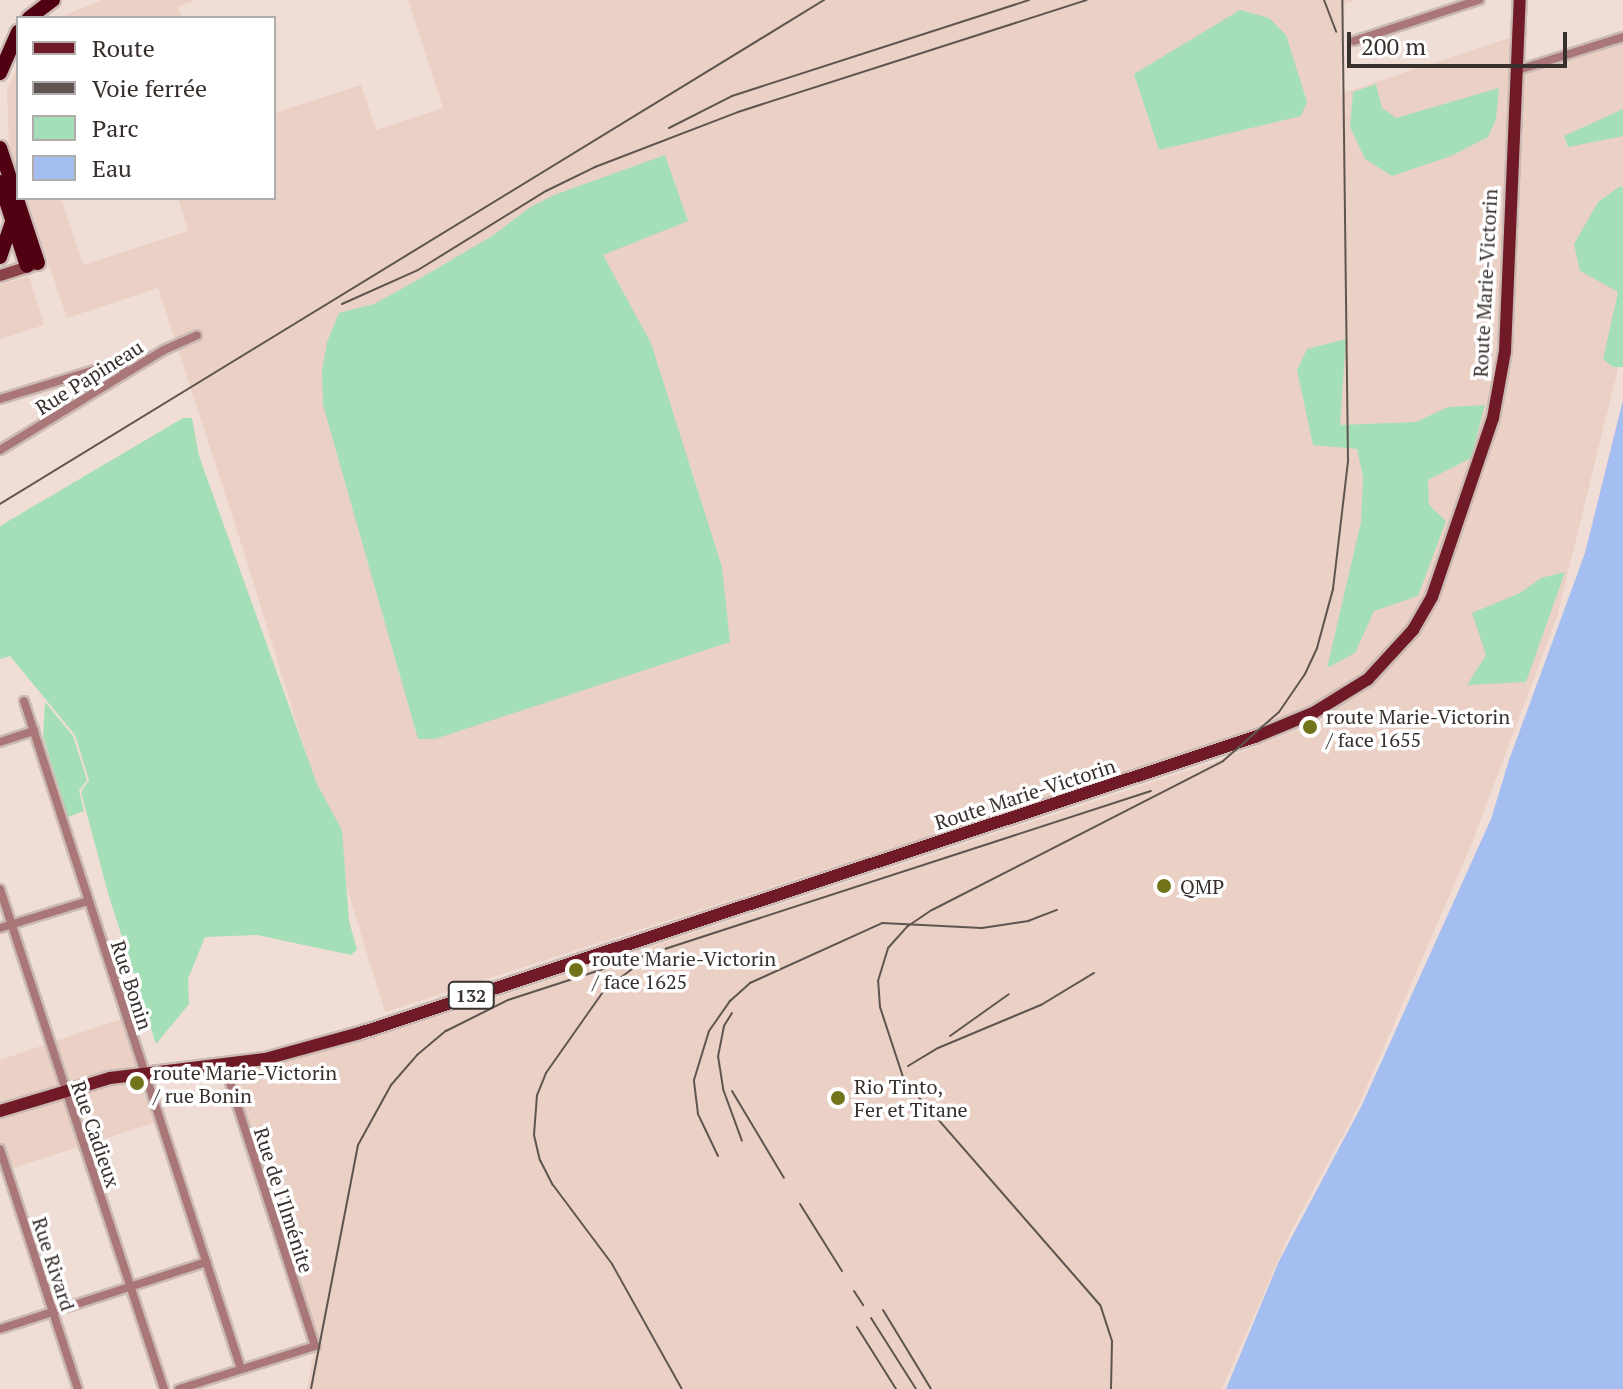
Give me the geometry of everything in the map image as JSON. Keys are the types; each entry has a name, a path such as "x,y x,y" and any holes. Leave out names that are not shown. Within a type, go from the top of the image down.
{"highway":[{"path":"32,16 53,0"},
{"path":"0,73 16,37"},
{"path":"0,148 32,265"},
{"path":"0,182 12,222 32,265"},
{"path":"0,257 12,222"}],"main road":[{"name":"Route Marie-Victorin","path":"0,1111 65,1091 144,1073 265,1059 360,1033 1130,780 1302,718 1368,679 1413,630 1432,597 1493,418 1505,351 1520,0"}],"street":[{"path":"1354,41 1479,0"},
{"path":"1518,70 1623,37"},
{"path":"0,275 32,265"},
{"name":"Rue Papineau","path":"0,450 127,372 197,335"},
{"path":"0,399 107,366 118,365 127,372"},
{"name":"Rue Bonin","path":"24,701 241,1369"},
{"path":"0,742 34,731"},
{"name":"Rue Cadieux","path":"0,889 164,1389"},
{"path":"0,928 88,901"},
{"name":"Rue de l'Ilménite","path":"224,1065 315,1346 241,1369"},
{"name":"Rue Rivard","path":"0,1149 78,1389"},
{"path":"0,1329 206,1262"},
{"path":"179,1389 241,1369"},
{"path":"211,1378 214,1389"}],"shaded area":[{"path":"102,0 196,0 178,6 181,16 63,16"},
{"path":"408,0 1356,0 1345,4 1340,94 1515,36 1513,75 1623,42 1623,348 1557,617 1470,848 1358,1107 1290,1233 1222,1389 307,1389 315,1346 246,1123 233,1068 282,1061 401,1029 1217,761 1325,720 1313,705 1278,723 385,1012 244,552 158,288 67,318 28,200 62,200 83,265 188,231 179,200 276,200 276,112 361,85 376,130 443,108"},
{"path":"16,70 16,166 9,147 7,89"},
{"path":"29,276 44,325 0,339 0,285"},
{"path":"121,1019 154,1123 0,1172 0,1060"}],"green space":[{"path":"1240,10 1269,18 1286,35 1307,102 1301,116 1159,150 1134,74"},
{"path":"1376,84 1382,108 1396,118 1499,88 1496,119 1488,137 1451,156 1392,176 1365,159 1350,127 1353,92"},
{"path":"1623,109 1623,136 1568,147 1564,136"},
{"path":"665,155 688,221 603,255 651,343 722,567 730,642 435,739 418,739 323,405 322,371 327,342 339,313 374,304 492,236 529,208 554,195"},
{"path":"1623,187 1623,367 1613,367 1603,359 1618,292 1580,271 1574,244 1598,202"},
{"path":"1346,339 1340,425 1416,422 1448,407 1485,405 1471,458 1428,480 1429,505 1446,521 1418,596 1374,611 1355,653 1327,668 1361,522 1363,477 1357,449 1313,445 1297,370 1307,349"},
{"path":"183,418 192,418 199,456 317,784 342,830 349,921 357,949 351,955 257,935 205,937 188,979 189,1004 156,1044 108,893 81,792 89,780 75,735 10,656 0,659 0,526"},
{"path":"1565,572 1526,682 1467,685 1486,655 1472,613 1520,593 1541,578"},
{"path":"45,702 73,736 87,780 79,791 84,811 68,817 43,736"}],"water":[{"path":"1623,400 1623,1389 1226,1389 1279,1261 1361,1107 1491,819 1509,760 1585,553"}],"railway":[{"path":"0,504 824,0"},
{"path":"669,128 732,96 1029,0"},
{"path":"342,304 418,270 546,191 595,167 738,112 1086,0"},
{"path":"1324,0 1336,32"},
{"path":"1111,1389 1112,1341 1100,1305 904,1080 880,1007 878,981 888,948 908,926 932,910 1223,761 1279,712 1305,674 1317,648 1333,589 1348,462 1342,0"},
{"path":"311,1389 358,1145 391,1085 417,1055 446,1031 508,1000 1151,791"},
{"path":"718,1156 698,1114 694,1080 709,1031 730,1001 750,983 882,923 982,928 1028,921 1057,910"},
{"path":"636,966 605,989 546,1073 537,1095 534,1135 540,1160 553,1185 612,1264 682,1389"},
{"path":"908,1066 938,1048 1041,1005 1094,973"},
{"path":"950,1036 1009,994"},
{"path":"732,1013 724,1026 718,1056 723,1089 742,1141"},
{"path":"732,1091 784,1178"},
{"path":"800,1204 842,1271"},
{"path":"854,1291 863,1305"},
{"path":"883,1310 931,1389"},
{"path":"871,1318 916,1389"},
{"path":"857,1327 896,1389"}],"place":[{"name":"route Marie-Victorin / face 1655","path":"1310,727"},
{"name":"QMP","path":"1164,886"},
{"name":"route Marie-Victorin / face 1625","path":"576,970"},
{"name":"route Marie-Victorin / rue Bonin","path":"137,1083"},
{"name":"Rio Tinto, Fer et Titane","path":"838,1098"}]}
